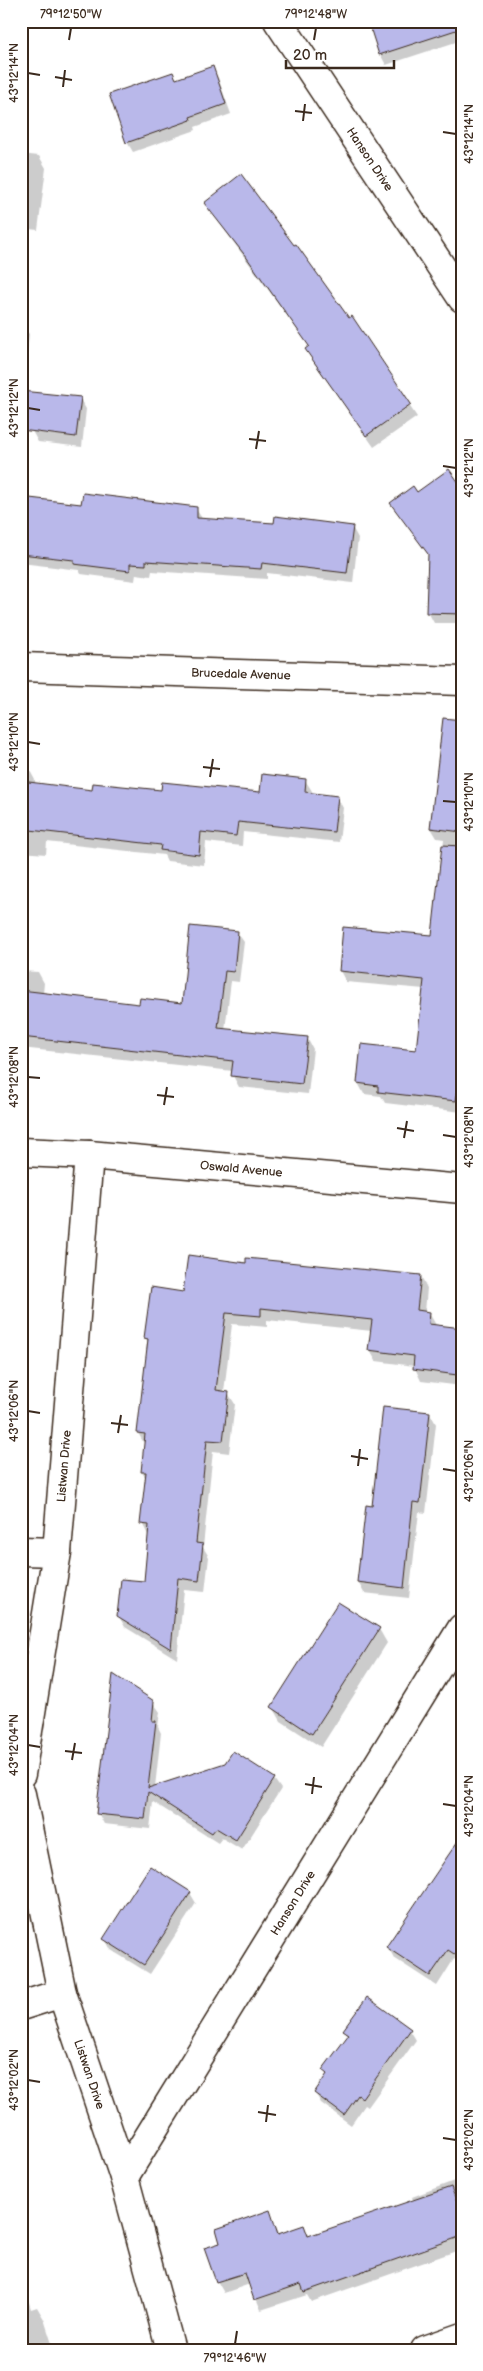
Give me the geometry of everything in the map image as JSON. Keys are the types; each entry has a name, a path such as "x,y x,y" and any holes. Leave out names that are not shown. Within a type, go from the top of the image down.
{"street":[{"name":"Hanson Drive","path":"278,21 462,298"},
{"name":"Brucedale Avenue","path":"21,667 462,681"},
{"name":"Oswald Avenue","path":"21,1152 89,1155 462,1189"},
{"name":"Listwan Drive","path":"21,1774 57,1552 89,1155"},
{"path":"21,1551 57,1552"},
{"name":"Hanson Drive","path":"124,2177 462,1628"},
{"name":"Listwan Drive","path":"21,1794 62,1993 124,2177 171,2350"},
{"path":"21,2006 62,1993"},
{"path":"425,2350 462,2338"}],"building":[{"path":"368,21 462,21 462,28 379,55"},
{"path":"213,66 226,104 190,117 191,120 126,143 109,94 173,72 176,79"},
{"path":"241,174 294,245 296,244 349,318 352,316 411,404 366,436 305,349 309,346 247,258 204,203"},
{"path":"21,391 81,397 76,437 21,430"},
{"path":"449,469 462,487 462,614 426,613 428,554 390,503 413,486 417,492"},
{"path":"83,493 197,507 197,518 274,523 275,516 353,526 347,573 262,563 261,569 146,561 146,565 130,564 130,571 74,564 74,560 21,554 21,497 81,504"},
{"path":"443,718 462,720 462,832 430,828"},
{"path":"262,774 306,779 305,792 338,796 334,832 238,822 236,836 201,832 199,855 160,850 161,845 21,829 21,781 92,790 93,783 161,790 162,782 260,792"},
{"path":"442,845 462,846 462,1053 456,1101 378,1092 378,1086 357,1083 361,1044 416,1050 424,980 339,971 343,927 432,935"},
{"path":"190,926 238,931 234,972 225,971 218,1028 308,1037 302,1084 231,1076 233,1061 21,1037 21,990 139,1004 140,998 182,1003"},
{"path":"188,1255 246,1263 246,1258 421,1275 417,1310 430,1312 429,1324 462,1328 462,1337 457,1375 413,1369 414,1356 368,1350 372,1320 261,1308 261,1316 226,1313 216,1390 229,1392 223,1441 207,1440 196,1543 203,1544 199,1581 178,1578 171,1649 117,1616 121,1579 144,1581 149,1525 140,1524 146,1472 141,1472 145,1434 137,1433 148,1339 144,1338 151,1287 183,1292"},
{"path":"383,1407 430,1412 420,1503 413,1502 404,1588 357,1582 366,1505 372,1506"},
{"path":"338,1602 380,1628 312,1734 271,1707"},
{"path":"113,1674 154,1701 152,1721 156,1721 148,1788 225,1763 233,1751 275,1778 236,1840 216,1828 212,1833 148,1792 145,1819 96,1814"},
{"path":"462,1835 462,1959 448,1950 430,1976 386,1947"},
{"path":"150,1866 191,1892 144,1965 103,1939"},
{"path":"367,1997 411,2029 362,2098 358,2095 344,2115 314,2093 327,2074 322,2070 349,2034 343,2030"},
{"path":"451,2187 462,2216 462,2236 304,2292 301,2284 254,2300 245,2273 216,2282 204,2248 220,2243 216,2229 270,2210 278,2234 304,2225 308,2236"}]}
